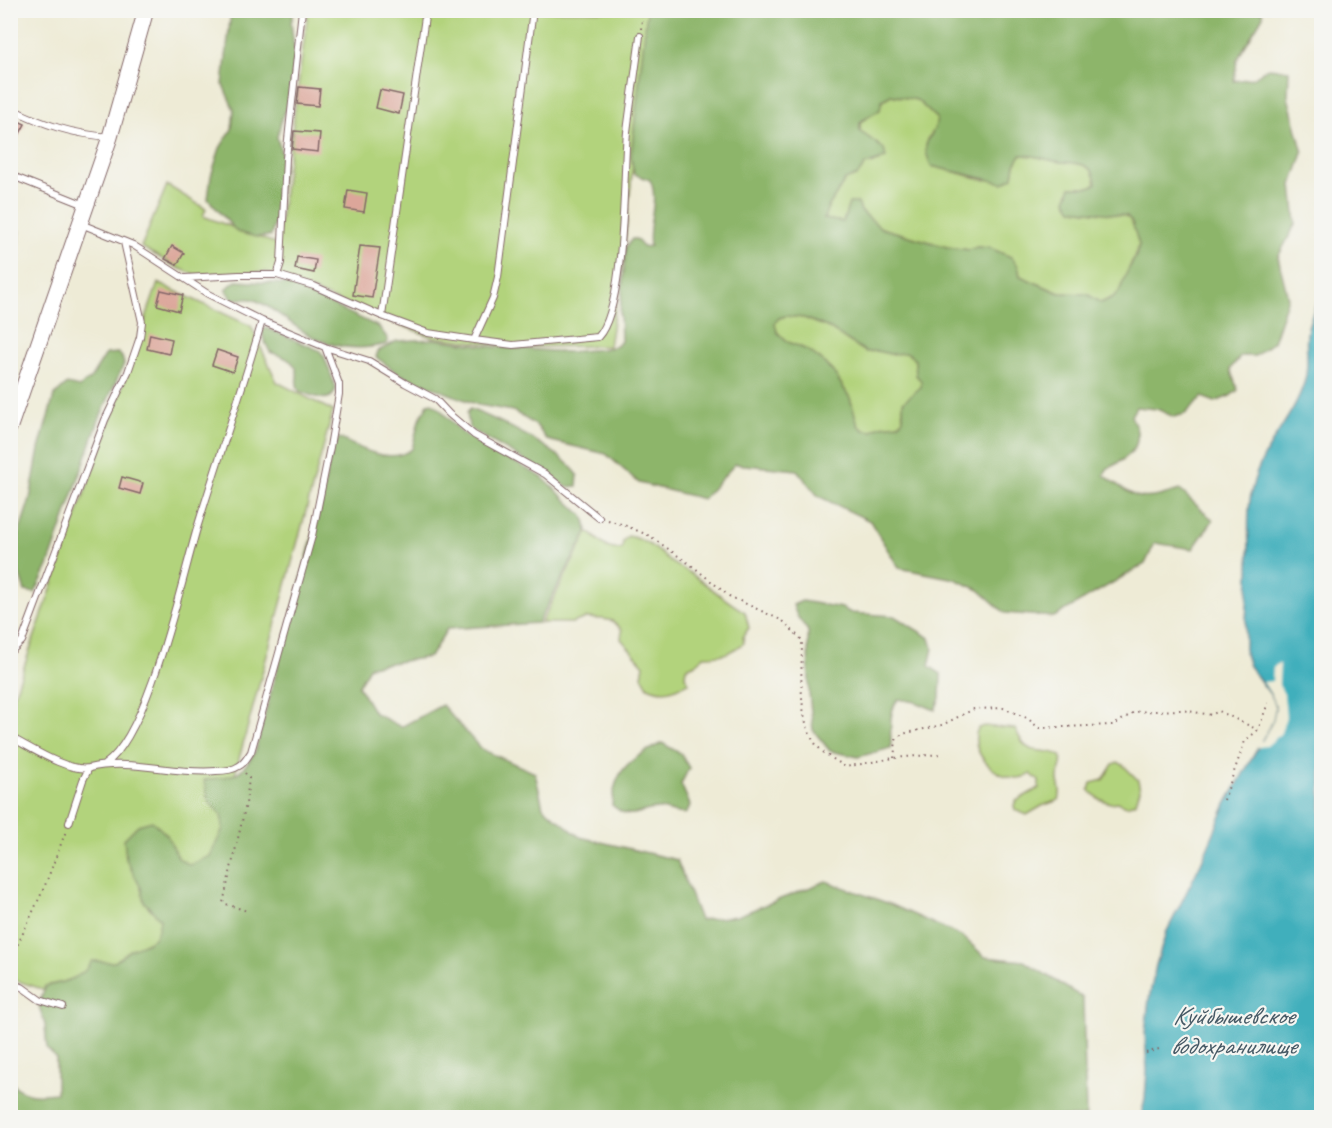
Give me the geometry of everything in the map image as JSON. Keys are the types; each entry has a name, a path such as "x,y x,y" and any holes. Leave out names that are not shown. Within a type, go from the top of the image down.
{"street":[{"path":"10,426 110,137 146,10"}],"lane":[{"path":"278,275 281,263 286,158 302,10"},
{"path":"382,316 426,10"},
{"path":"474,340 493,298 498,277 533,10"},
{"path":"185,278 278,275 314,286 382,316 428,333 474,340 513,345 598,337 603,332 616,286 627,134 640,36"},
{"path":"10,108 42,124 84,135 110,137"},
{"path":"10,175 87,206"},
{"path":"81,224 124,242 208,294 262,321 369,361 435,399 474,435 545,474 599,518"},
{"path":"10,652 22,641 105,420 128,372 140,338 142,322 124,242"},
{"path":"105,764 119,753 133,729 156,673 198,526 262,321"},
{"path":"10,737 68,767 81,770 105,764 195,773 224,771 240,766 251,752 312,536 339,394 339,384 325,346"},
{"path":"69,823 89,768"},
{"path":"10,983 22,987 40,1000 63,1007"}],"path":[{"path":"640,36 643,10"},
{"path":"599,518 650,536 695,567 729,596 783,621 802,640 803,699 808,732 821,750 845,767 894,758 941,754"},
{"path":"1224,800 1245,741 1258,730 1268,703"},
{"path":"894,758 896,740 902,734 942,725 974,709 1003,708 1027,718 1039,728 1114,725 1134,712 1175,710 1210,715 1219,711 1258,730"},
{"path":"240,766 249,778 246,804 223,903 247,911"},
{"path":"10,961 44,888 69,823"},
{"path":"1146,1053 1162,1048"}],"green space":[{"path":"1120,10 1262,11 1263,16 1237,60 1234,81 1253,78 1268,68 1289,70 1288,97 1303,153 1292,185 1296,223 1278,257 1288,298 1273,342 1255,356 1241,356 1230,369 1238,390 1215,402 1202,397 1185,414 1174,417 1157,409 1136,407 1131,416 1136,426 1137,442 1123,460 1107,469 1104,475 1139,497 1155,497 1180,490 1213,520 1193,549 1155,543 1145,564 1054,617 1005,613 979,590 955,579 899,568 870,521 818,496 797,470 735,464 703,499 639,483 606,454 547,440 536,425 513,411 478,405 399,374 376,357 378,351 397,341 435,339 495,347 567,352 617,346 621,341 620,312 626,247 632,239 636,239 643,247 650,246 654,196 650,180 634,174 631,156 647,11 1103,11 1113,13","holes":["891,95 917,100 937,119 926,145 931,166 1003,183 1013,177 1015,164 1021,155 1081,164 1091,170 1096,184 1090,187 1071,187 1066,200 1072,209 1127,216 1132,222 1139,245 1119,292 1101,303 1087,294 1059,293 1020,276 1018,266 1011,257 990,248 977,247 969,250 947,247 881,228 861,211 858,203 849,203 843,222 824,219 827,209 845,180 858,175 865,165 886,158 884,149 860,131 860,122 880,110 882,100","786,316 804,318 827,327 866,352 908,353 915,360 916,375 921,381 921,387 903,402 903,419 899,424 880,426 872,431 864,430 858,425 850,398 834,373 820,359 807,350 786,341 777,332 775,323 779,318"]},
{"path":"231,11 294,11 291,23 295,54 291,102 283,114 277,137 284,163 277,213 271,236 256,237 237,232 208,199 211,176 220,148 232,129 234,110 223,85"},
{"path":"308,11 649,11 623,261 609,346 516,347 431,337 267,272 196,275 178,268 141,247 167,185 206,209 203,216 277,244"},
{"path":"891,95 917,100 937,119 935,130 927,139 932,166 985,180 1013,176 1015,164 1020,155 1025,155 1081,164 1091,170 1096,184 1090,187 1071,187 1085,211 1117,213 1128,218 1132,222 1139,245 1119,292 1100,303 1087,294 1060,293 1020,276 1018,266 1011,257 990,248 977,247 970,250 947,247 881,228 861,211 845,215 843,222 823,219 845,180 858,175 865,165 879,162 870,139 860,131 860,122"},
{"path":"11,229 20,231 10,276"},
{"path":"236,281 288,284 379,327 388,339 387,344 356,348 325,342 255,300 232,299 226,289"},
{"path":"158,283 251,326 277,382 333,411 236,770 229,828 208,869 166,918 154,943 97,992 42,989 11,979 11,704"},
{"path":"786,316 804,318 827,327 866,352 907,353 915,360 916,375 921,381 921,387 904,404 903,419 899,424 880,426 872,431 864,430 858,425 850,398 834,373 820,359 807,350 786,341 777,332 774,323"},
{"path":"266,328 319,350 324,356 336,388 334,394 320,398 299,391 296,368 286,359 270,352 262,331"},
{"path":"118,353 124,364 100,417 48,566 35,593 25,591 16,553 19,533 30,499 39,449 54,396 67,384 79,387 91,378 106,354"},
{"path":"432,403 462,433 542,477 583,516 587,532 538,623 447,629 430,657 370,666 358,686 374,713 401,727 442,705 481,749 535,773 543,807 580,837 677,860 700,920 737,916 826,881 890,904 963,937 985,957 1024,961 1083,998 1086,1117 11,1118 10,1080 14,1086 30,1094 56,1093 56,1058 47,1049 45,1025 39,1006 45,986 78,976 92,961 115,962 129,951 153,939 157,932 160,919 144,902 141,888 126,859 124,839 138,825 152,821 167,835 179,859 190,865 210,856 223,829 221,814 209,802 204,780 235,774 244,767 255,752 319,512 333,441 339,438 376,454 394,456 403,454 412,449 419,420 428,404"},
{"path":"470,409 513,428 557,455 578,475 577,486 567,487 472,430 469,427 467,413"},
{"path":"588,532 607,547 616,549 622,549 623,541 628,536 640,540 745,612 749,628 743,636 744,643 726,654 704,656 696,664 686,668 685,676 689,683 660,691 648,687 642,676 644,665 621,639 622,630 613,621 586,618 572,623 541,623"},
{"path":"802,601 842,608 851,613 894,616 930,638 933,648 929,666 941,674 940,698 935,710 916,702 898,699 891,716 891,748 858,757 830,751 813,730 809,693 808,631 797,616 793,605"},
{"path":"984,726 1015,729 1027,747 1061,756 1062,763 1058,777 1059,800 1027,815 1015,810 1016,801 1039,788 1039,781 1031,774 1019,778 1008,777 985,762 977,746 976,737 978,728"},
{"path":"662,743 681,754 689,768 681,784 690,805 687,813 680,814 658,809 630,814 612,805 616,782 626,766"},
{"path":"1118,762 1138,780 1140,790 1136,802 1127,806 1099,799 1089,790 1091,783 1103,780 1113,764"}],"water":[{"name":"Куйбышевское водохранилище","path":"1321,294 1321,1117 1141,1118 1147,1071 1145,1033 1149,999 1166,933 1201,863 1226,804 1273,721 1276,707 1273,698 1249,666 1245,654 1250,497 1262,460 1300,395 1307,370 1308,328"}],"pier":[{"path":"1280,664 1279,685 1284,694 1286,717 1281,733 1276,738 1267,746 1253,748 1259,741 1262,741 1273,721 1276,707 1263,682 1272,681 1273,668"}],"building":[{"path":"299,87 320,89 318,106 297,104"},
{"path":"380,90 403,95 399,114 376,108"},
{"path":"10,117 25,124 10,152"},
{"path":"294,131 320,133 318,152 292,149"},
{"path":"348,190 367,193 364,212 345,209"},
{"path":"172,246 184,253 177,265 165,259"},
{"path":"360,246 380,248 372,298 353,295"},
{"path":"297,257 316,260 314,273 295,269"},
{"path":"161,290 183,295 179,311 157,305"},
{"path":"150,334 172,339 169,354 147,349"},
{"path":"217,350 238,357 233,372 212,365"},
{"path":"122,477 143,483 140,494 119,488"}]}
